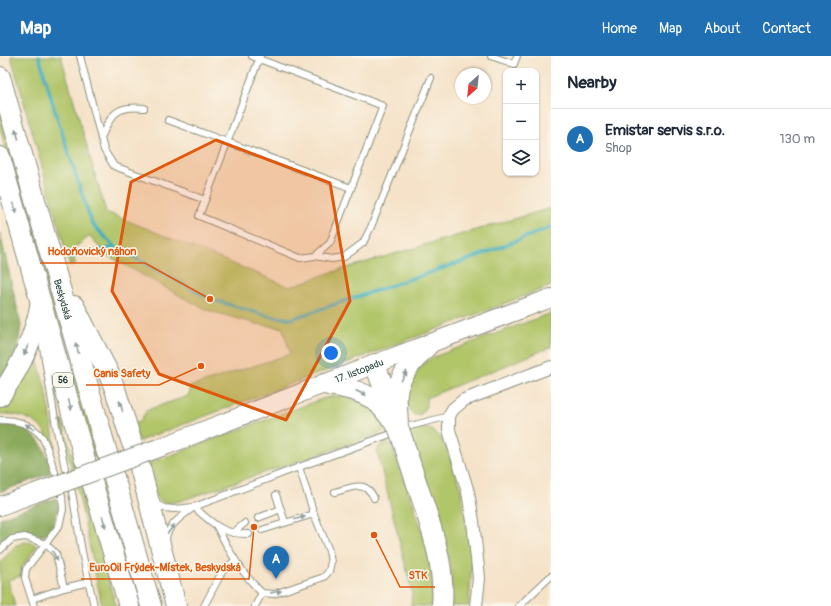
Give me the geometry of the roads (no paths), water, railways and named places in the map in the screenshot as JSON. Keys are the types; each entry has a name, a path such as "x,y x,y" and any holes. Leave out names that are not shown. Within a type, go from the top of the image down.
{"main road":[{"name":"Beskydská","path":"0,77 107,453"},
{"name":"56","path":"0,157 40,307 86,460"},
{"path":"57,276 85,326 108,372 132,443"},
{"name":"17. listopadu","path":"0,506 551,298"},
{"path":"0,396 11,381 29,342 40,307"},
{"path":"399,431 397,393 399,386 405,373 429,344"},
{"path":"375,364 432,530 439,556 443,581 442,606"},
{"path":"324,384 347,388 364,394 379,404 399,431"},
{"path":"140,467 176,606"},
{"path":"114,477 151,606"},
{"path":"93,485 129,606"}],"street":[{"path":"476,606 479,578 473,521 468,492 448,430 449,416 453,409 464,400 551,367"}],"lane":[{"path":"80,56 104,150 114,166 205,200"},
{"path":"491,56 514,64 517,56"},
{"path":"315,256 330,243 383,106 257,57 199,216 300,258 315,256 332,259 344,257 363,243 371,227 430,78"},
{"path":"101,138 109,119 120,109 132,107 144,108"},
{"path":"168,120 351,188"},
{"path":"40,307 47,374 56,426 66,468"},
{"path":"149,499 164,508 174,509 194,507 399,431 449,416"},
{"path":"0,420 12,420 29,425 34,429 42,438 55,472"},
{"path":"217,527 235,561 251,583 262,593 274,594 324,577 329,571 331,562 329,551 314,514 299,467"},
{"path":"335,492 358,486 366,487 371,491 374,498"},
{"path":"72,492 82,552 94,606"},
{"path":"276,495 285,522"},
{"path":"34,606 25,578 26,569 59,526 63,510 62,496"},
{"path":"194,507 217,527 232,533 249,534"},
{"path":"169,580 165,552 166,536 172,527 194,507"},
{"path":"258,518 281,509"},
{"path":"262,530 314,514"},
{"path":"232,533 245,523"},
{"path":"0,550 12,539 26,537 46,544 56,554 64,588"},
{"path":"204,606 223,570 235,561"},
{"path":"519,606 551,576"},
{"path":"32,599 64,588 89,582"},
{"path":"255,606 262,593"}],"waterway":[{"path":"39,56 54,108 92,224 115,247 210,299 268,316 291,319 473,258 551,227"},
{"path":"67,258 115,247"}],"place":[{"name":"Hodoňovický náhon","path":"210,299"},
{"name":"Canis Safety","path":"201,366"},
{"name":"EuroOil Frýdek-Místek, Beskydská","path":"254,527"},
{"name":"STK","path":"374,535"},
{"name":"Emistar servis s.r.o.","path":"276,579"}]}
